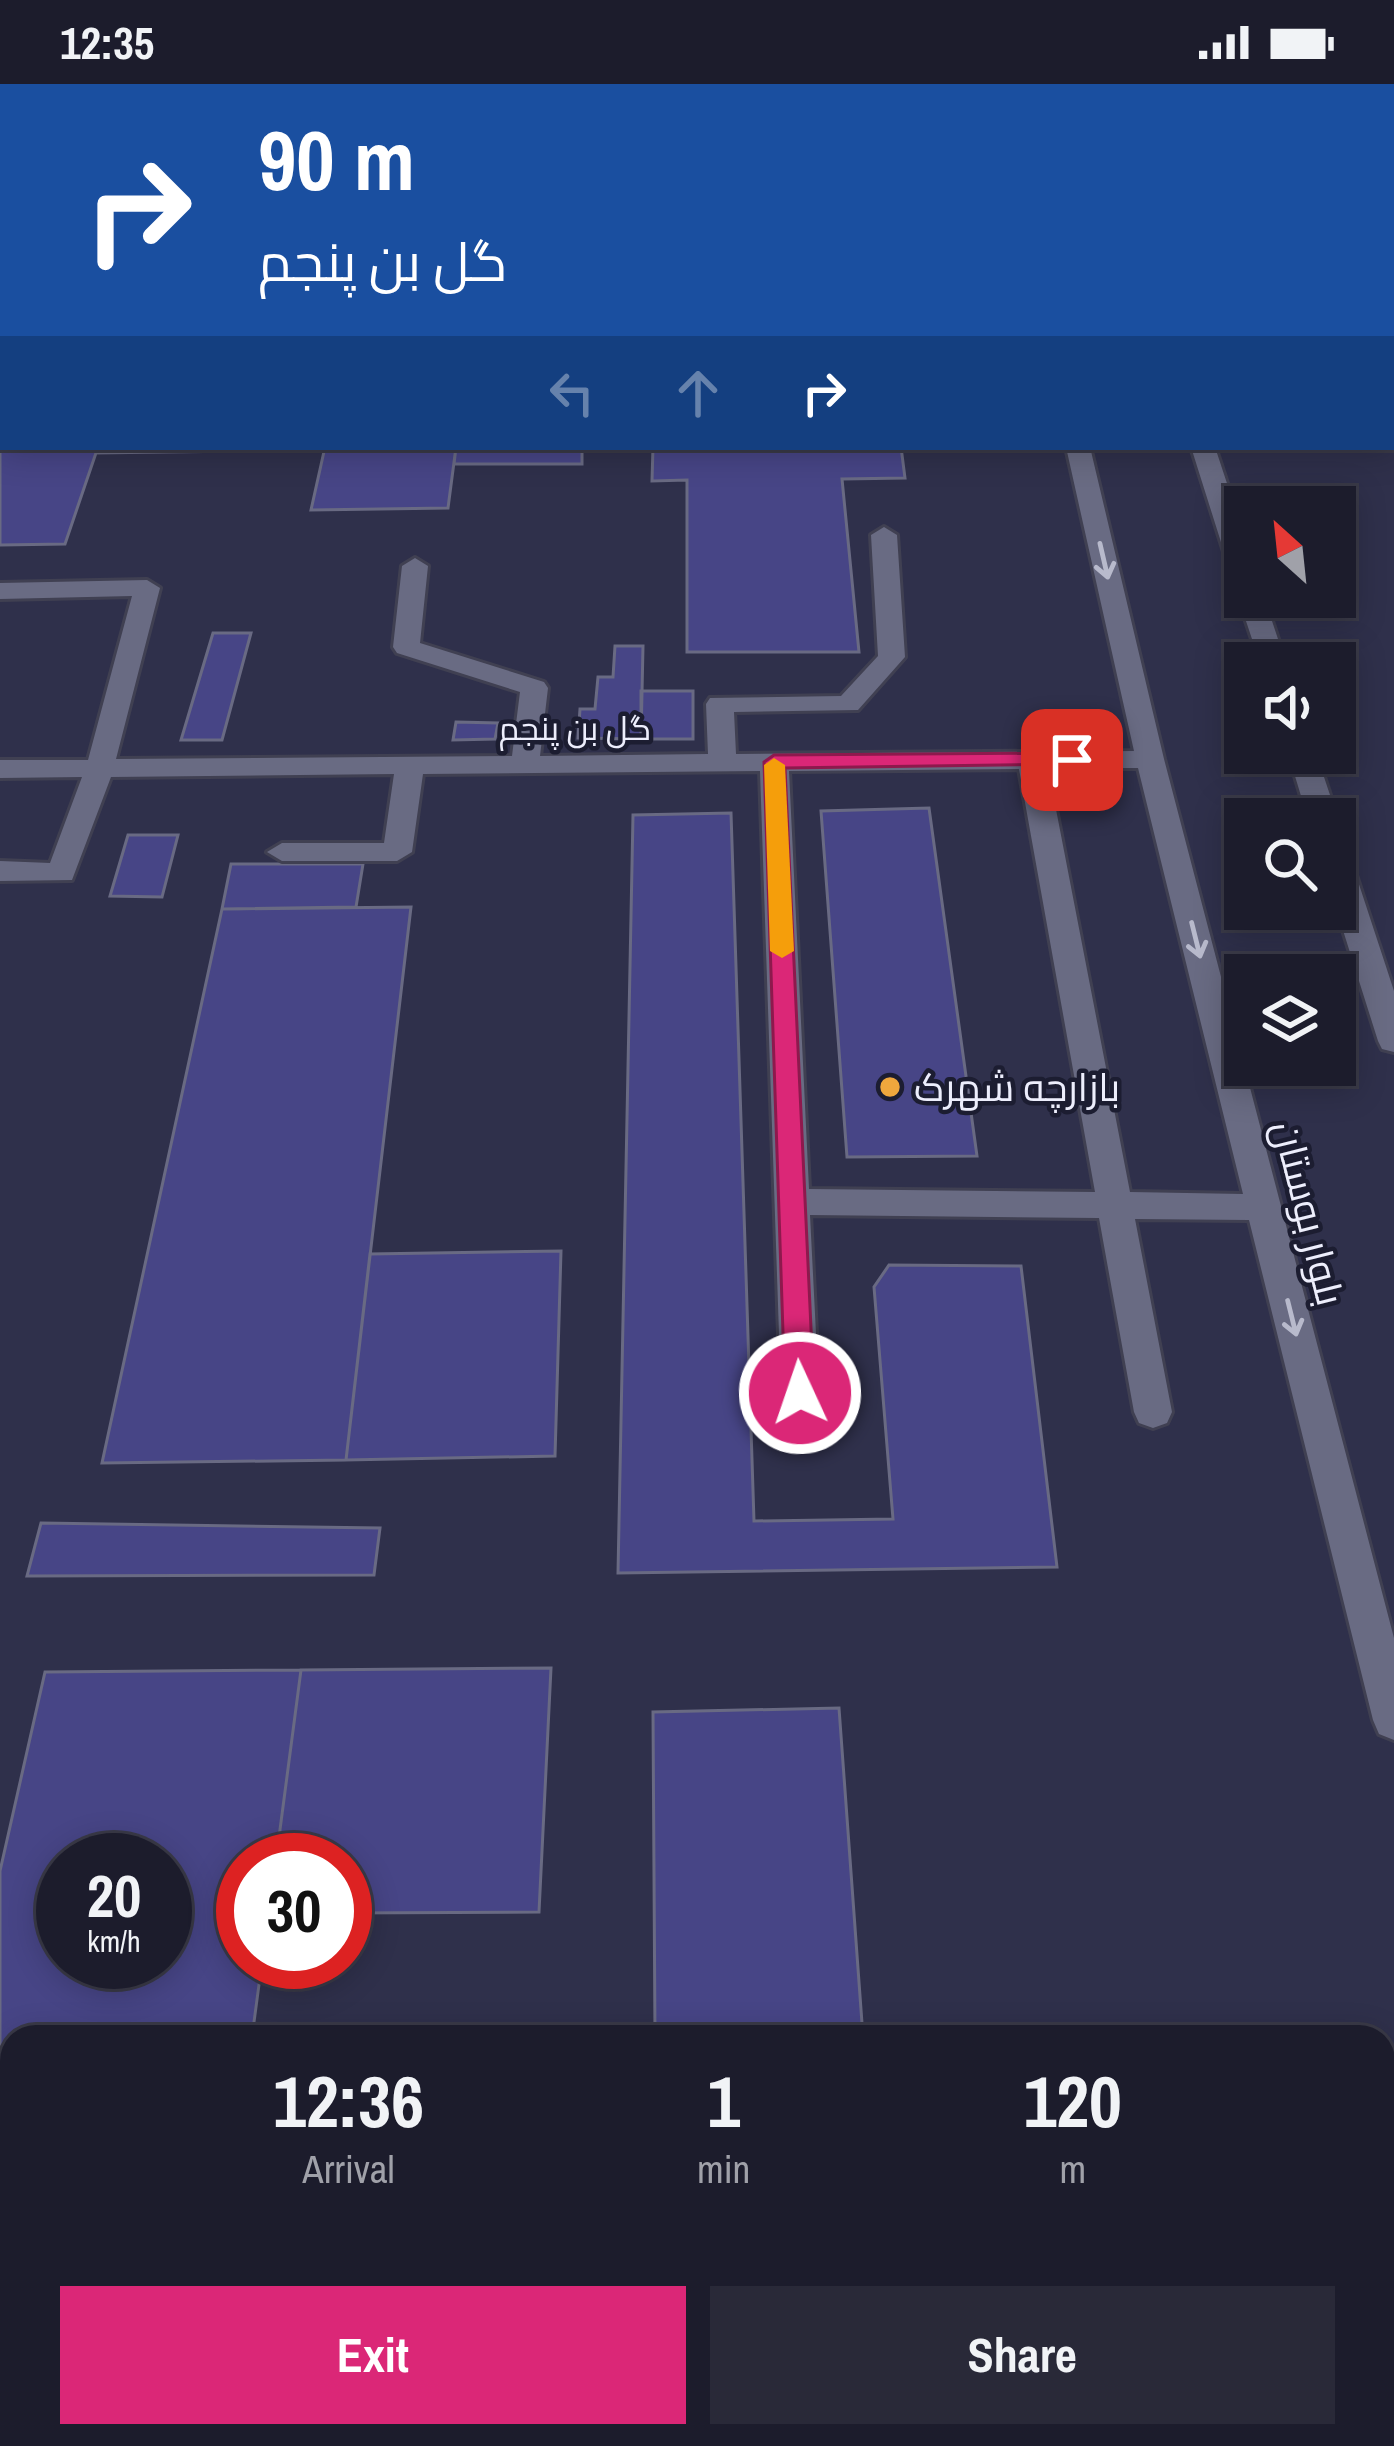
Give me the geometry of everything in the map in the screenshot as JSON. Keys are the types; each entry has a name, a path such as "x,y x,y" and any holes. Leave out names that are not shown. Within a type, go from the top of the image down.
{"street":[{"name":"بلوار بوستان","path":"1079,450 1150,759 1394,1720"},
{"path":"1204,450 1224,512"},
{"path":"722,763 720,704 848,704 892,657 884,535"},
{"path":"415,566 406,647 534,688 525,764"},
{"path":"0,591 147,588 100,768 61,873 0,871"},
{"name":"گل بن پنجم","path":"0,769 1150,759"},
{"path":"1033,760 1153,1412"},
{"path":"774,762 800,1393"},
{"path":"281,852 397,852 410,765"},
{"path":"1356,922 1394,1041"},
{"path":"791,1202 1264,1208"}],"shaded area":[{"path":"0,450 1394,450 1394,2025 0,2025"}],"building":[{"path":"0,450 97,450 65,544 0,545"},
{"path":"97,450 239,450 239,451"},
{"path":"324,450 456,450 448,508 311,510"},
{"path":"456,450 582,450 582,464 454,464"},
{"path":"653,450 901,450 905,478 842,479 859,652 687,652 687,480 652,481"},
{"path":"213,633 251,633 222,740 181,740"},
{"path":"615,646 643,646 641,739 578,738 580,709 595,709 598,677 613,677"},
{"path":"641,691 693,691 693,739 641,739"},
{"path":"456,722 498,723 495,739 453,740"},
{"path":"929,808 977,1156 847,1157 821,811"},
{"path":"731,813 754,1521 893,1519 874,1287 889,1265 1021,1266 1057,1567 618,1573 633,815"},
{"path":"128,835 178,835 162,897 110,896"},
{"path":"231,864 363,864 356,907 222,909"},
{"path":"411,907 346,1460 102,1463 222,909"},
{"path":"561,1251 555,1456 346,1460 370,1254"},
{"path":"41,1523 380,1528 374,1575 27,1576"},
{"path":"551,1668 539,1912 372,1913 372,1833 280,1833 301,1670"},
{"path":"301,1670 280,1833 216,1833 216,1989 258,1989 254,2025 0,2025 0,1871 45,1672"},
{"path":"839,1708 862,2025 655,2025 653,1712"}],"slow traffic":[{"path":"774,765 782,951"}],"place":[{"name":"بازارچه شهرک","path":"890,1087"}],"route":[{"path":"800,1393 774,762 1072,760"}]}
